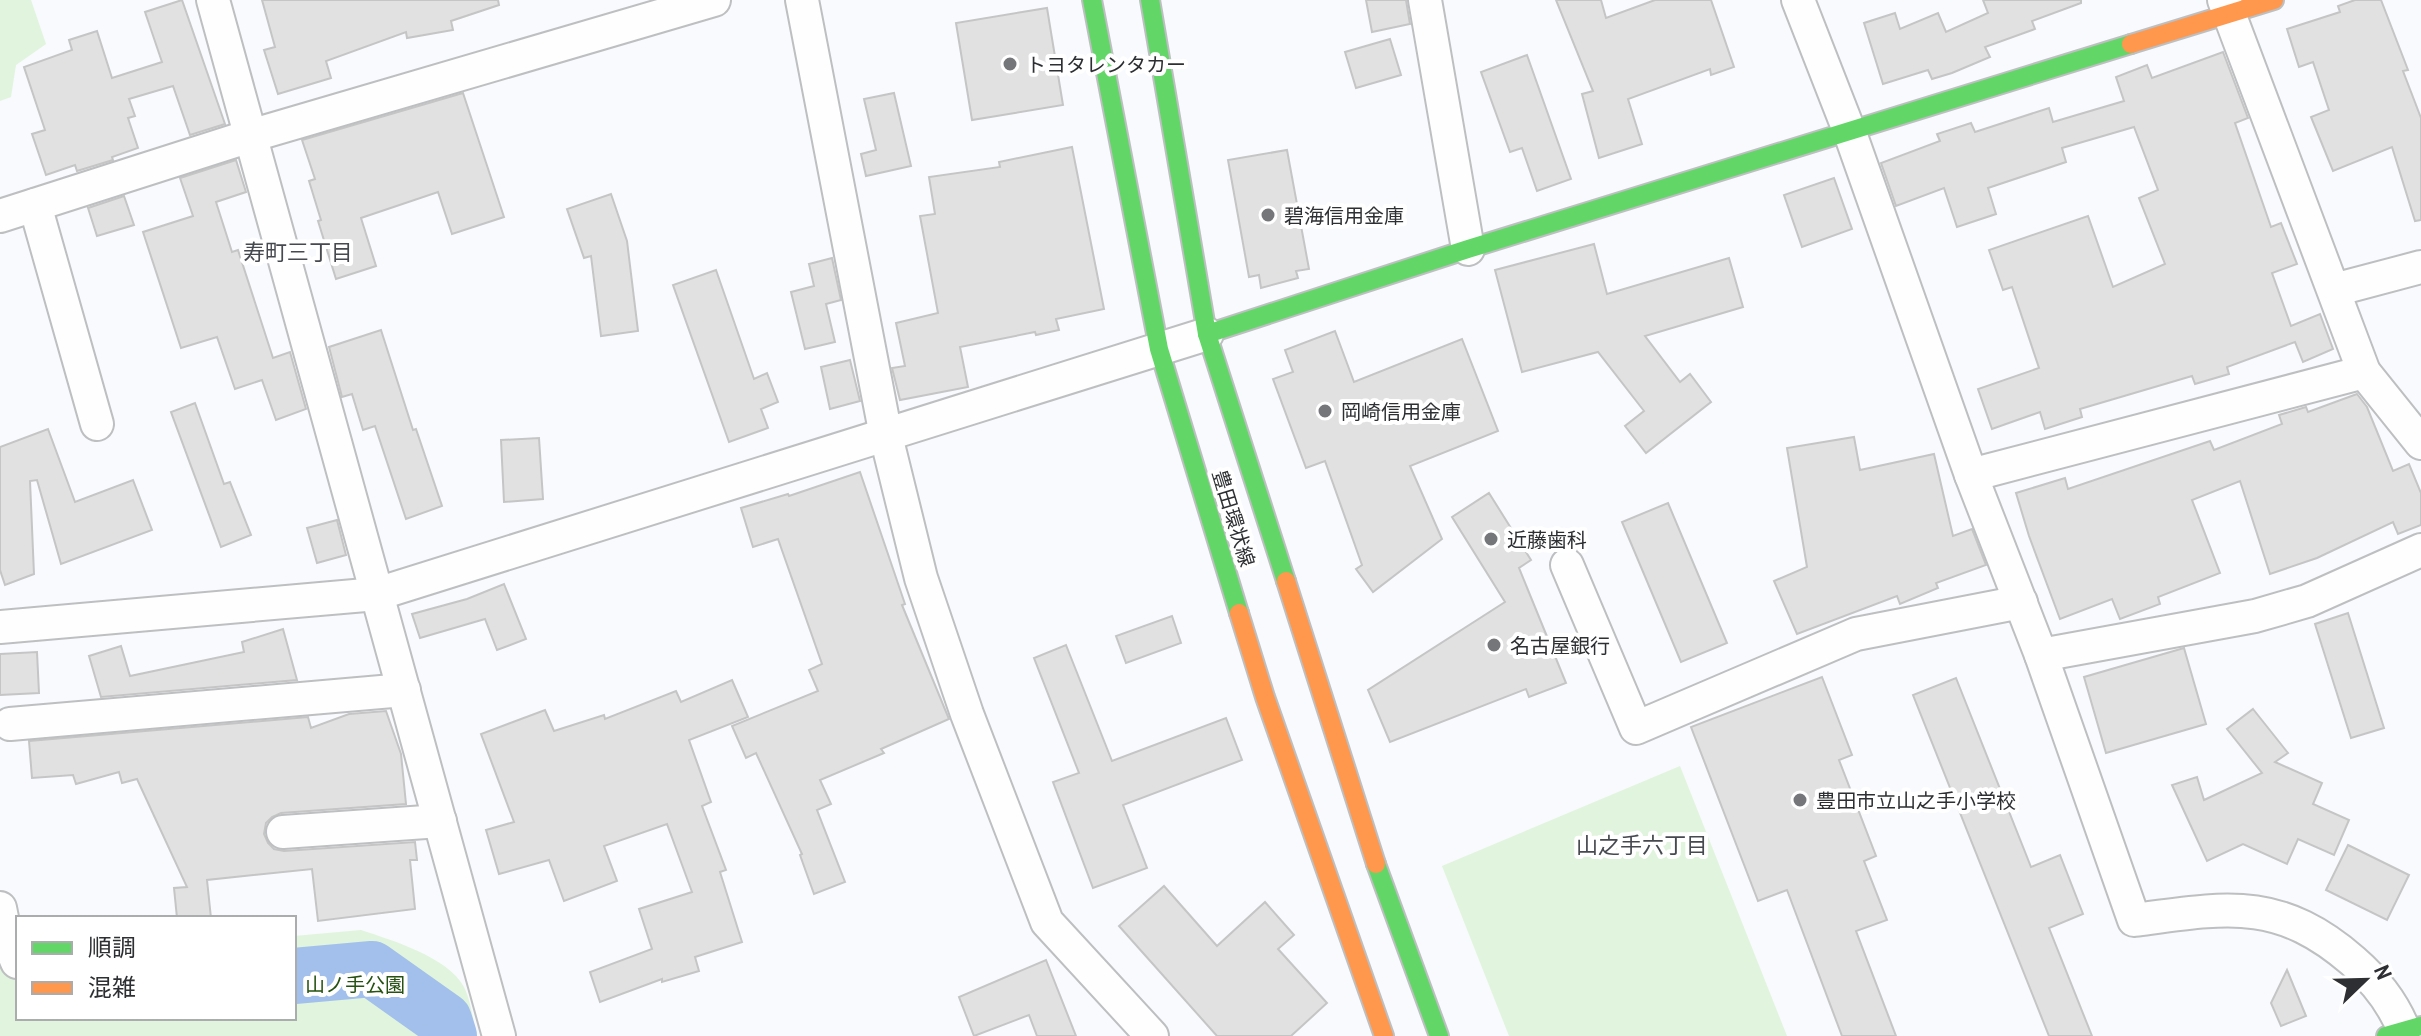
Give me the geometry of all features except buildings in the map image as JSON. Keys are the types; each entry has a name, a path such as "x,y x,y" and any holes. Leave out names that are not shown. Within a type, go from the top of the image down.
{"main road":[{"name":"豊田環状線","path":"1092,0 1159,349 1265,697 1381,1034"},
{"name":"豊田環状線","path":"1150,0 1207,334 1376,864 1439,1036"},
{"path":"1207,334 1468,249 1850,133 2227,7 2274,0"}],"street":[{"path":"213,0 499,1036"},
{"path":"0,216 250,136 714,0"},
{"path":"802,0 886,436 921,578 967,714 1047,922 1152,1036"},
{"path":"1425,0 1468,249"},
{"path":"1798,0 1850,133 1971,475 2041,655 2134,920 2204,912 2253,911 2284,917 2312,930 2363,970 2386,997 2404,1032"},
{"path":"2227,7 2364,372 2421,443"},
{"path":"35,205 97,424"},
{"path":"2334,290 2421,267"},
{"path":"0,627 377,594 1207,334"},
{"path":"1971,475 2364,372"},
{"path":"2041,655 2255,616 2307,601 2421,550"},
{"path":"1567,565 1636,728 1856,634 2021,602"},
{"path":"10,724 404,690"},
{"path":"283,832 440,821"},
{"path":"0,908 5,933 16,960"}],"green space":[{"path":"0,0 31,0 46,44 16,65 11,97 0,101"},
{"path":"1680,766 1787,1036 1509,1036 1442,866"},
{"name":"山ノ手公園","path":"361,930 432,958 456,976 464,987 477,1036 0,1036 0,964 16,962 16,1020 296,1020 296,936"}],"waterway":[{"path":"296,976 372,969 444,1020 449,1036"}],"traffic: fast":[{"path":"1092,0 1159,349 1239,613"},
{"path":"1150,0 1207,334 1286,581"},
{"path":"1207,334 1468,249 2131,44"},
{"path":"1376,864 1439,1036"},
{"path":"2386,1036 2421,1026"}],"traffic: slow":[{"path":"2131,44 2274,0"},
{"path":"1286,581 1376,864"},
{"path":"1239,613 1265,697 1384,1036"}],"place":[{"name":"トヨタレンタカー","path":"1010,64"},
{"name":"碧海信用金庫","path":"1268,215"},
{"name":"岡崎信用金庫","path":"1325,411"},
{"name":"近藤歯科","path":"1491,539"},
{"name":"名古屋銀行","path":"1494,645"},
{"name":"豊田市立山之手小学校","path":"1800,800"}],"district":[{"name":"寿町三丁目","path":"298,252"},
{"name":"山之手六丁目","path":"1642,845"}]}
